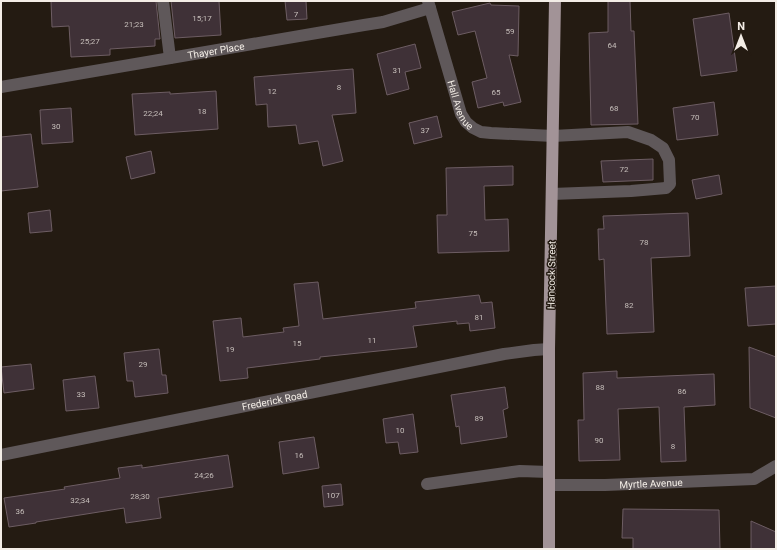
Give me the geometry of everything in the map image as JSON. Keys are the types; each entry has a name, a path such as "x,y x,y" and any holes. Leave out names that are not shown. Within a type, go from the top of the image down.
{"main road":[{"name":"Hancock Street","path":"549,549 549,349 555,1"}],"street":[{"path":"163,1 170,58"},
{"name":"Thayer Place","path":"1,87 383,22 429,5"},
{"name":"Hall Avenue","path":"429,5 458,106 466,122 473,128 481,132 553,136 628,132 651,140 663,148 669,160 670,184 666,188 552,194"},
{"name":"Frederick Road","path":"1,455 496,355 527,350 549,349"},
{"name":"Myrtle Avenue","path":"549,485 605,485 754,479 776,466"},
{"path":"427,484 520,471 549,472"}],"building":[{"path":"51,1 156,1 160,39 155,39 155,46 110,49 110,55 71,57 69,26 52,27"},
{"path":"171,1 219,1 221,35 175,38"},
{"path":"285,1 306,1 307,19 287,20"},
{"path":"608,1 630,1 631,31 634,31 638,124 591,125 589,33 608,32"},
{"path":"490,3 491,5 519,6 518,56 509,55 521,102 504,106 503,102 478,108 472,82 487,78 475,31 458,35 452,12"},
{"path":"729,13 737,71 701,76 693,19"},
{"path":"415,44 421,68 405,72 409,89 387,95 377,54"},
{"path":"353,69 356,113 332,115 343,161 323,166 318,141 299,144 296,125 268,127 267,104 256,105 254,77"},
{"path":"216,91 218,129 135,135 132,94 170,92 170,94"},
{"path":"714,102 718,135 677,140 673,108"},
{"path":"71,108 73,142 42,144 40,110"},
{"path":"437,116 442,137 414,144 409,123"},
{"path":"31,134 38,187 1,191 1,137"},
{"path":"151,151 155,173 131,179 126,157"},
{"path":"653,159 653,180 603,182 601,161"},
{"path":"513,166 513,185 484,186 485,220 508,219 509,251 438,253 437,215 447,215 446,168"},
{"path":"719,175 722,194 696,199 692,180"},
{"path":"50,210 52,231 30,233 28,213"},
{"path":"688,213 690,256 651,258 654,332 607,334 604,259 599,260 598,229 604,229 603,216"},
{"path":"318,282 323,319 416,308 415,302 479,295 481,303 492,302 495,328 470,331 469,323 457,324 457,321 413,326 417,347 320,357 320,359 247,368 248,378 220,381 213,321 241,318 243,337 284,332 283,328 299,326 294,284"},
{"path":"776,286 776,324 748,326 745,288"},
{"path":"749,347 776,357 776,418 750,408"},
{"path":"159,349 162,375 166,375 168,393 135,397 133,381 127,381 124,353"},
{"path":"31,364 34,389 4,393 1,367"},
{"path":"617,371 617,378 714,374 715,405 684,407 686,461 661,462 659,407 618,409 620,460 579,461 578,420 584,420 583,373"},
{"path":"95,376 99,408 66,411 63,380"},
{"path":"505,387 508,408 503,410 507,437 461,444 459,426 456,427 451,395"},
{"path":"413,414 418,452 400,454 398,442 386,443 383,419"},
{"path":"314,437 319,468 283,474 279,442"},
{"path":"228,455 233,487 158,498 161,518 126,523 124,508 9,527 4,498 65,489 64,487 120,478 118,468 142,465 142,468"},
{"path":"341,484 343,505 324,507 322,486"},
{"path":"623,509 719,510 720,549 633,549 633,538 622,538"},
{"path":"751,521 776,532 776,549 751,549"}]}
